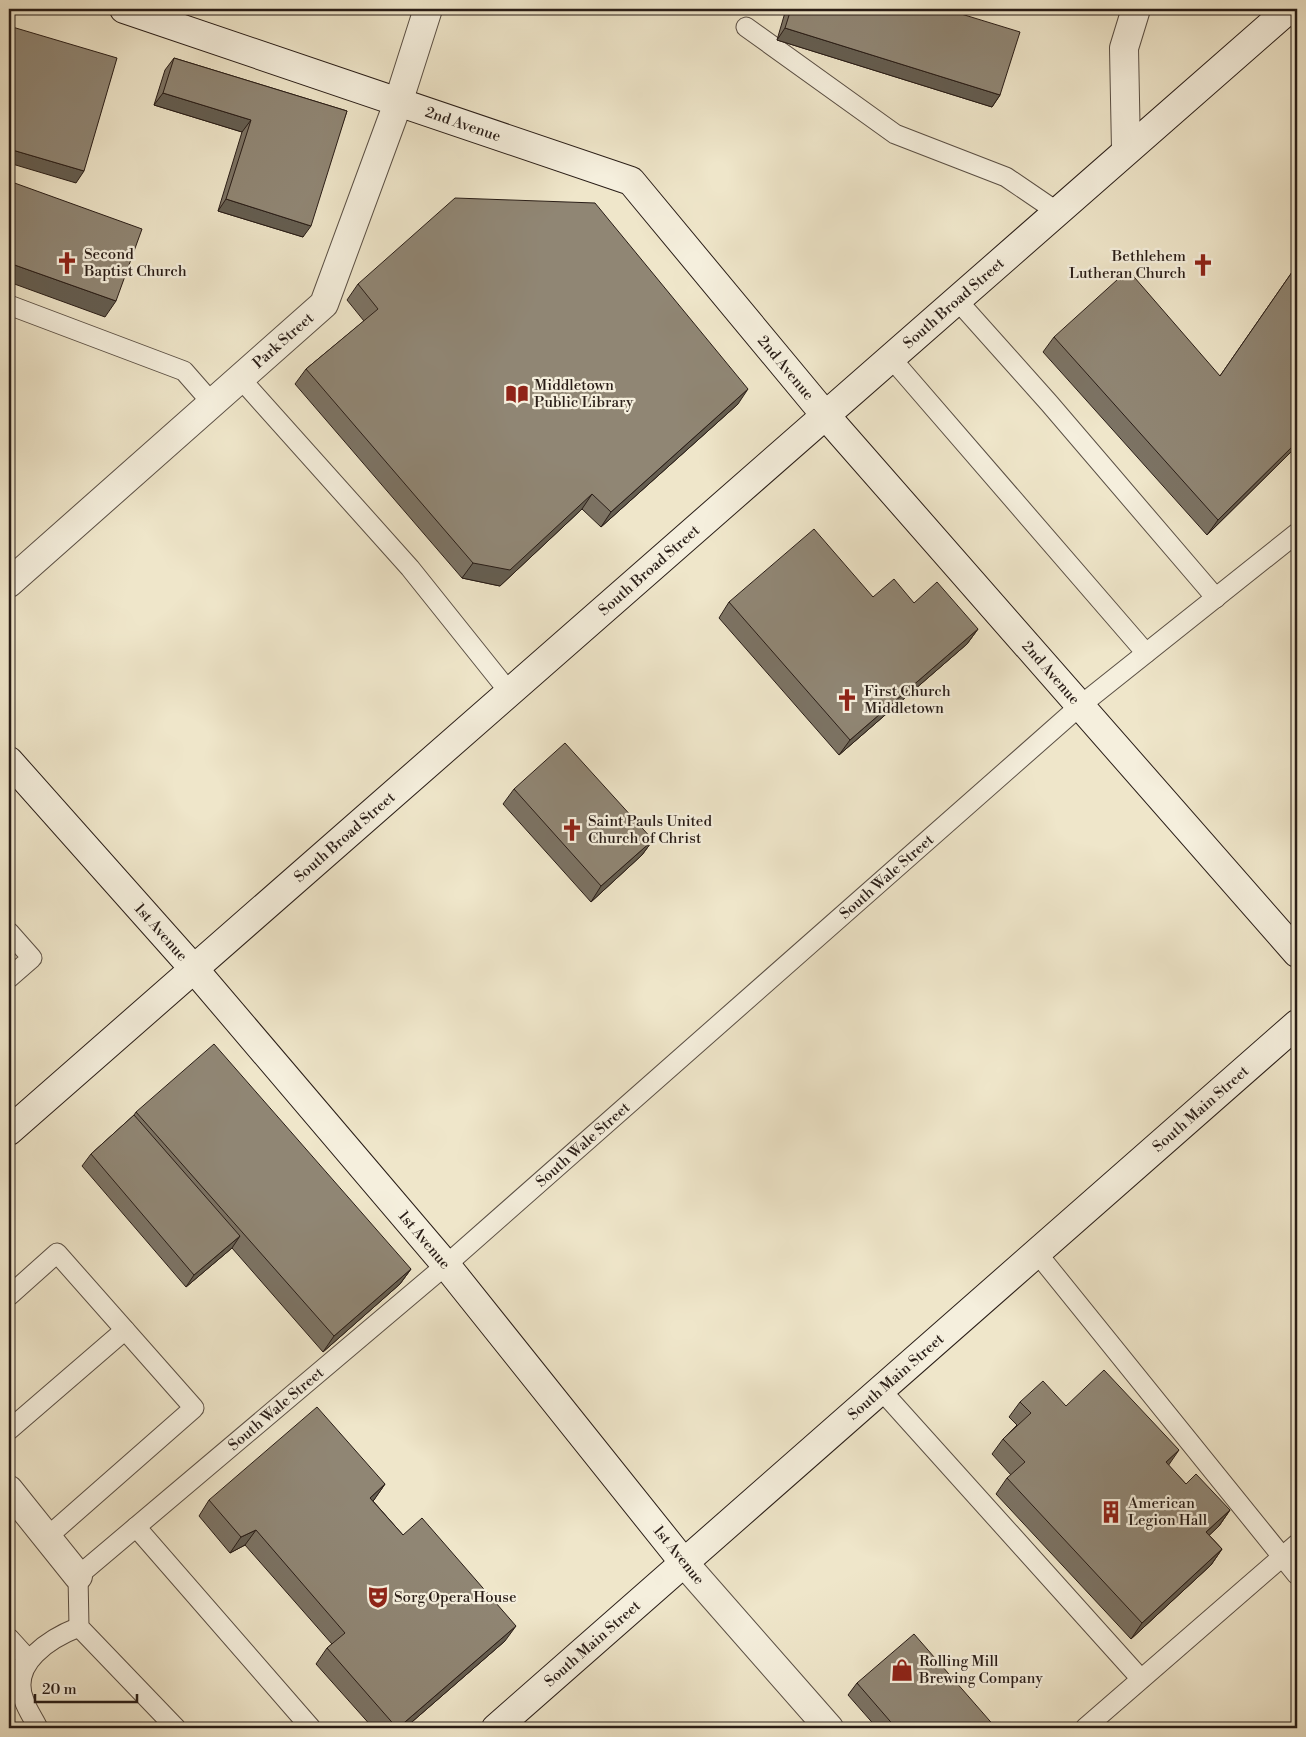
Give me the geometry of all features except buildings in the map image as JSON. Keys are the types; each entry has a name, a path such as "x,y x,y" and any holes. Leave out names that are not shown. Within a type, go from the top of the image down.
{"street":[{"name":"2nd Avenue","path":"124,9 150,13 398,103 631,181 826,416 1297,953"},
{"name":"Park Street","path":"9,583 324,304 398,103 428,9"},
{"path":"1126,150 1124,48 1136,9"},
{"name":"South Broad Street","path":"9,1131 826,416 1056,211 1289,9"},
{"name":"1st Avenue","path":"9,761 194,969 446,1265 685,1564 829,1728"},
{"name":"South Main Street","path":"496,1728 685,1564 1297,1024"},
{"path":"9,1490 78,1576"}],"lane":[{"path":"746,27 895,134 1006,177 1056,211"},
{"path":"957,300 1049,403 1216,598"},
{"path":"9,305 184,371 212,403"},
{"path":"891,358 1146,653"},
{"path":"240,378 410,568 510,693"},
{"name":"South Wale Street","path":"78,1576 446,1265 1081,705 1297,533"},
{"path":"9,932 32,958 9,978"},
{"path":"9,1296 57,1253 194,1408 46,1538"},
{"path":"1037,1253 1297,1575"},
{"path":"9,1430 125,1330"},
{"path":"881,1390 1141,1679"},
{"path":"136,1527 311,1728"},
{"path":"1085,1728 1297,1544"},
{"path":"78,1576 79,1627 176,1728"},
{"path":"9,1678 56,1636 79,1627"},
{"path":"9,1638 29,1660"},
{"path":"29,1660 21,1680 23,1699 38,1728"}],"place":[{"name":"Second Baptist Church","path":"67,263"},
{"name":"Bethlehem Lutheran Church","path":"1203,265"},
{"name":"Middletown Public Library","path":"517,394"},
{"name":"First Church Middletown","path":"847,700"},
{"name":"Saint Pauls United Church of Christ","path":"572,830"},
{"name":"American Legion Hall","path":"1111,1512"},
{"name":"Sorg Opera House","path":"378,1597"},
{"name":"Rolling Mill Brewing Company","path":"902,1670"}]}
